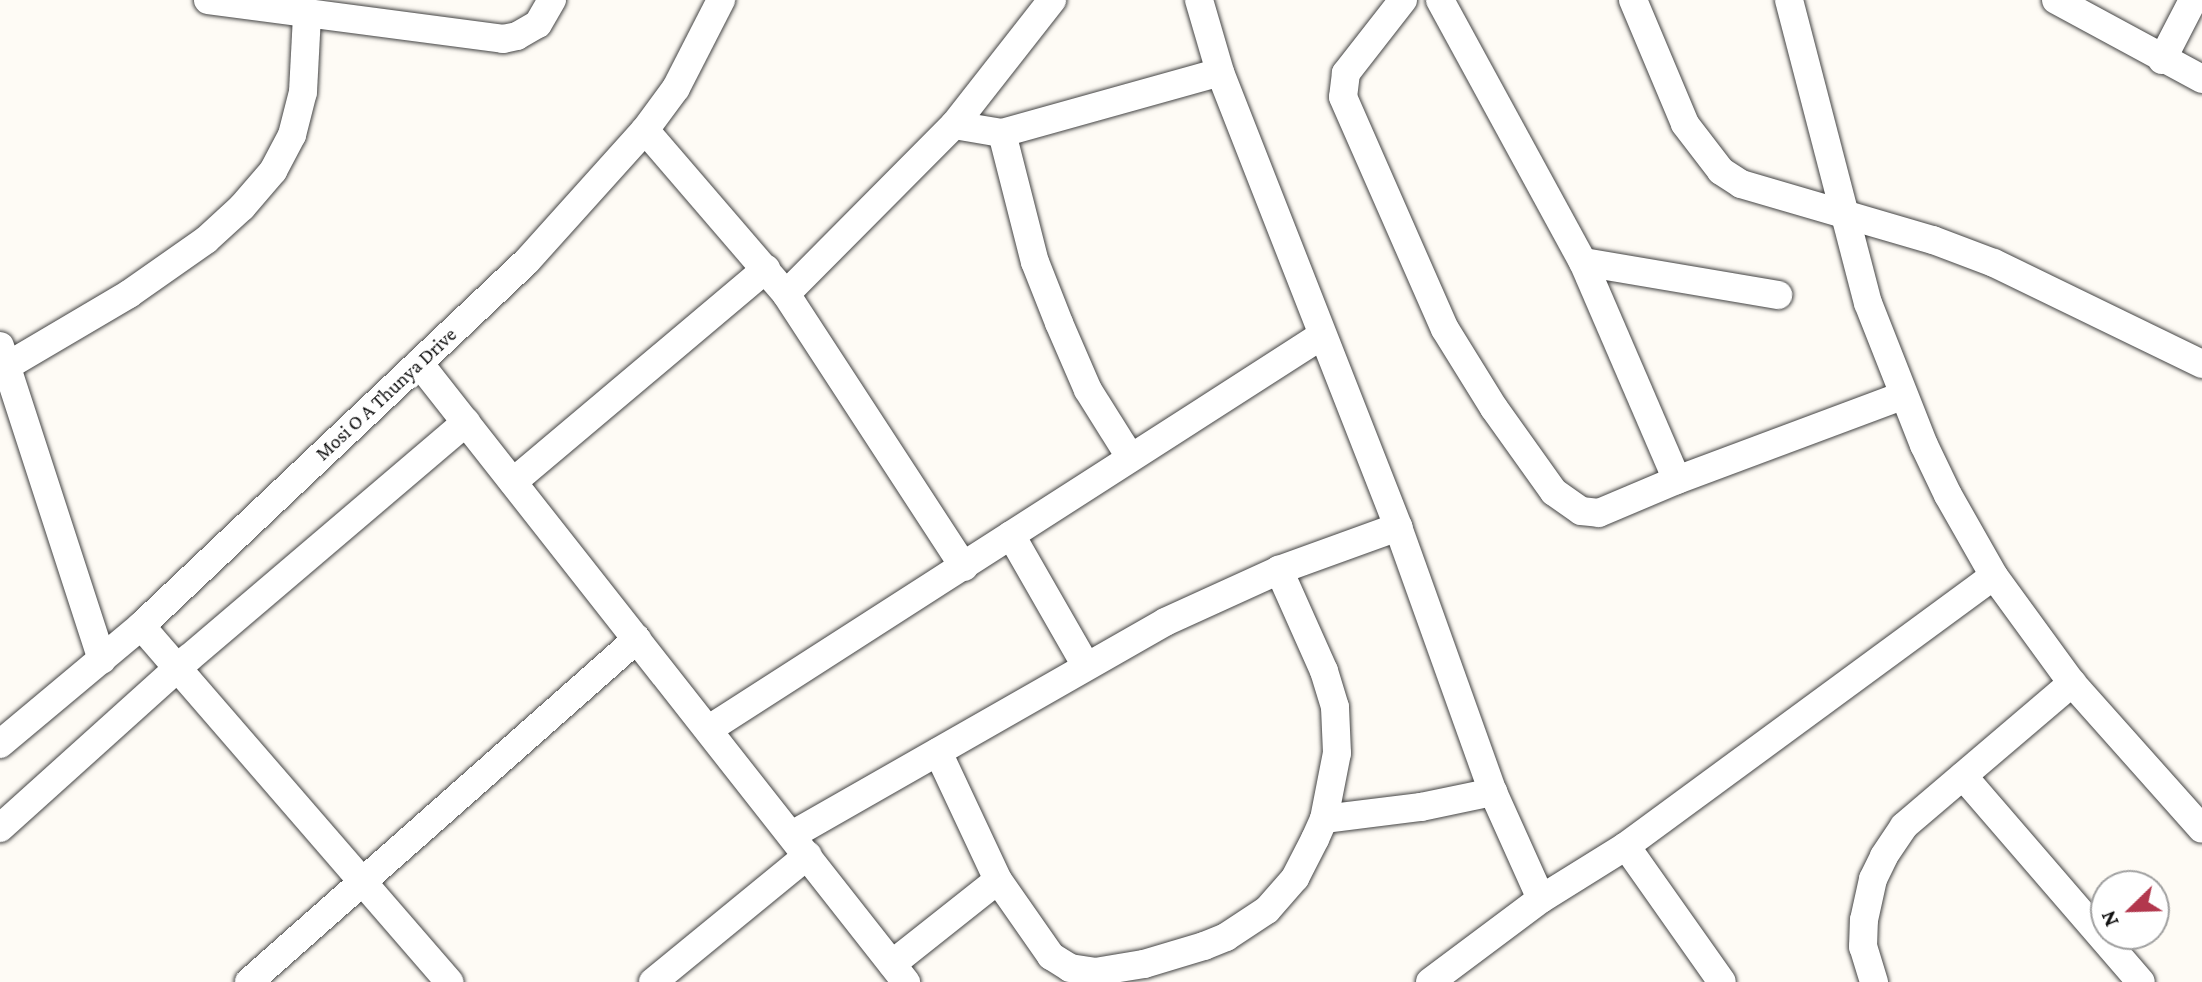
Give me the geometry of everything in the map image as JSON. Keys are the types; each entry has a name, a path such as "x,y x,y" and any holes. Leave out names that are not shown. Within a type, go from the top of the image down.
{"street":[{"path":"208,0 307,16 503,39 517,36 538,24 552,0"},
{"name":"Mosi O A Thunya Drive","path":"0,744 141,626 527,261 645,130 676,88 721,0"},
{"path":"786,294 954,125 1052,0"},
{"path":"1199,0 1220,72 1398,527 1493,792 1541,899"},
{"path":"1403,0 1346,73 1343,97 1445,329 1537,472 1571,505 1599,513 1677,480 1904,395"},
{"path":"1440,0 1583,262 1677,480"},
{"path":"1633,0 1685,124 1721,171 1741,184 1771,195 1844,212 1994,263 2202,364"},
{"path":"1789,0 1868,303 1948,495 1994,576 2072,683 2202,829"},
{"path":"2056,0 2202,79"},
{"path":"2162,60 2193,0"},
{"path":"102,660 3,356 129,294 206,240 242,207 273,171 292,135 303,92 307,16"},
{"path":"954,125 1002,133 1220,72"},
{"path":"645,130 786,294 964,567"},
{"path":"1002,133 1035,262 1059,323 1088,390 1130,457"},
{"path":"1583,262 1778,295"},
{"path":"513,482 766,269"},
{"path":"709,729 1321,336"},
{"path":"419,363 899,973 998,880"},
{"path":"0,828 178,668 466,422"},
{"path":"653,982 800,845 938,752 1165,622 1279,570 1398,527"},
{"path":"1011,535 1086,666"},
{"path":"938,752 998,880 1051,956 1070,968 1095,972 1144,964 1226,937 1267,910 1295,878 1324,819 1337,753 1335,707 1313,643 1279,570"},
{"path":"1430,982 1541,899 1626,846 1994,576"},
{"path":"141,626 449,982"},
{"path":"249,982 637,639"},
{"path":"1874,982 1863,947 1873,879 1904,826 2072,683"},
{"path":"1963,776 2141,982"},
{"path":"1324,819 1421,807 1493,792"},
{"path":"1626,846 1722,982"}]}
